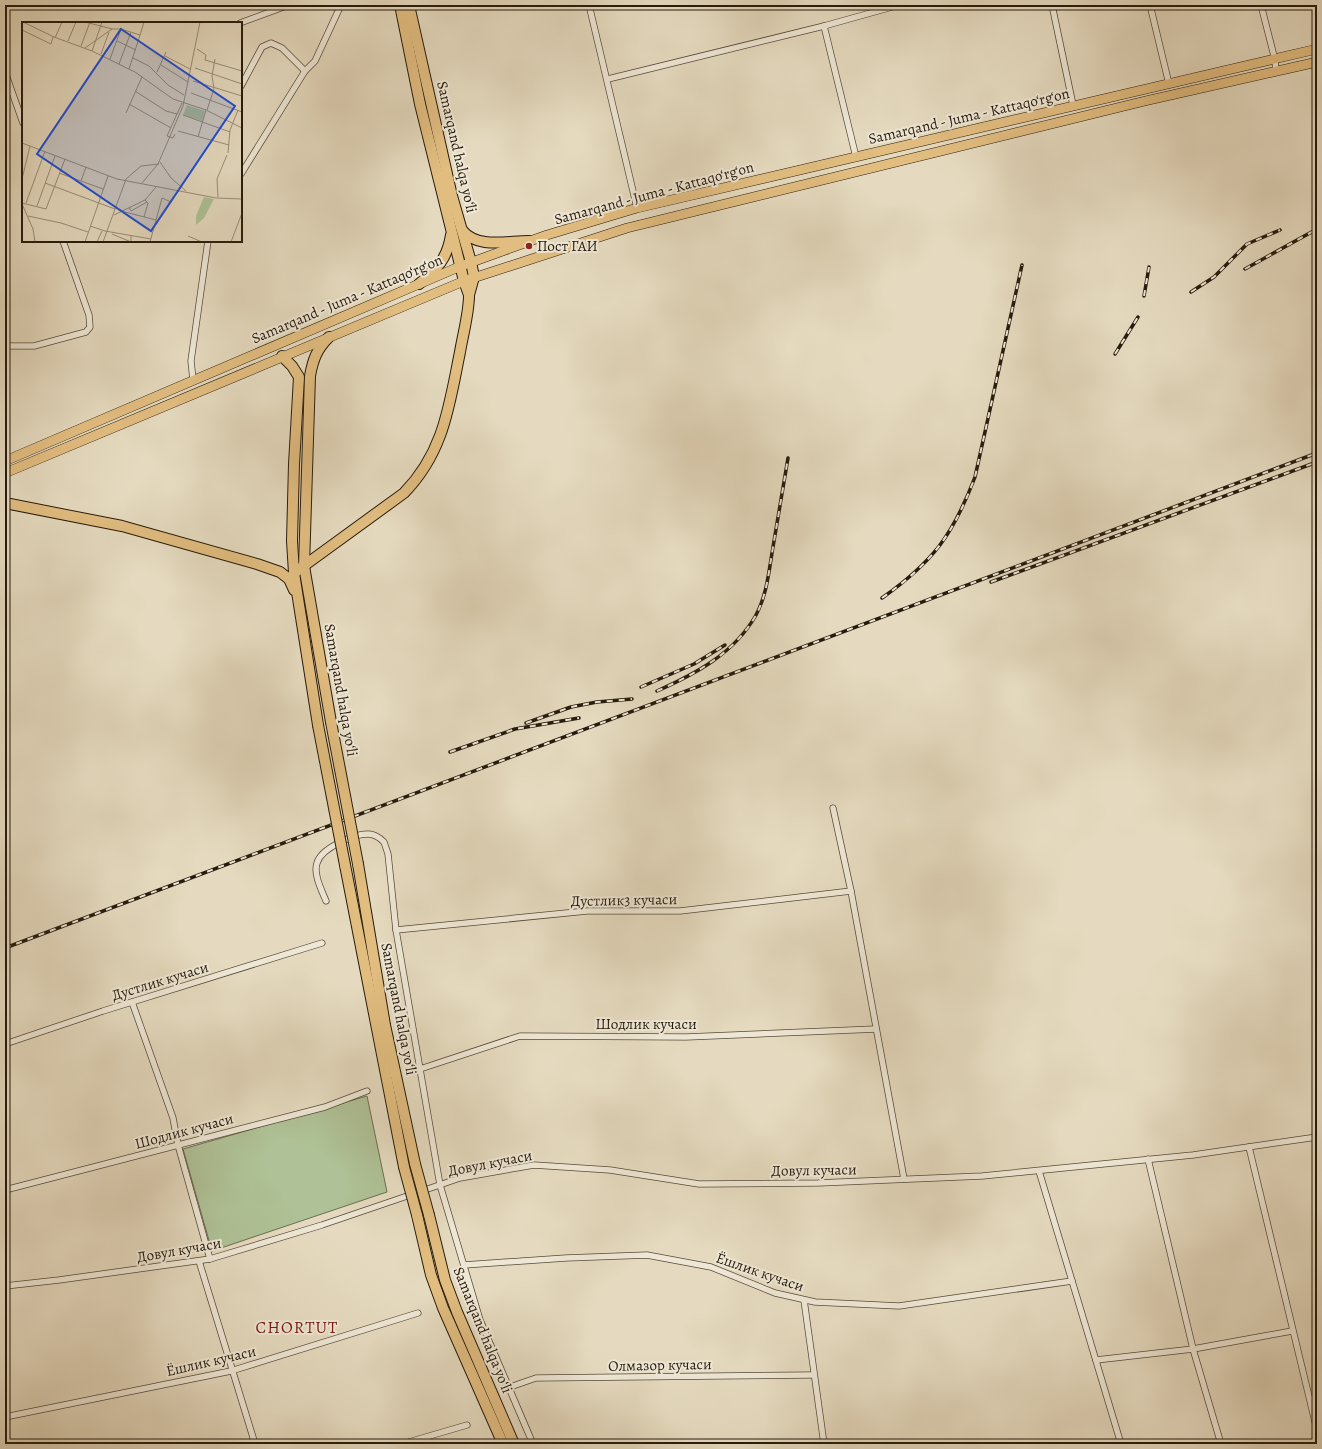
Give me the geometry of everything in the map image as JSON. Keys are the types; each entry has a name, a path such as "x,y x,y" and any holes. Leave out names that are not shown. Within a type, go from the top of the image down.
{"highway":[{"name":"Samarqand halqa yoʻli","path":"294,572 327,550 404,493 426,466 437,446 448,412 469,295 474,277 471,262 456,230 420,104 400,5"},
{"name":"Samarqand halqa yoʻli","path":"409,5 456,230 464,281 469,295"},
{"path":"419,284 437,268 446,256 456,230 481,242 529,241"},
{"name":"Samarqand halqa yoʻli","path":"329,337 319,347 313,360 310,376 304,566 307,584 358,864 385,1025 415,1164 445,1280 457,1312 514,1444"},
{"name":"Samarqand halqa yoʻli","path":"282,356 292,366 299,377 293,481 294,572 301,608 318,725 404,1167 431,1275 443,1308 503,1444"},
{"path":"5,503 122,526 275,570 289,579 301,608"},
{"path":"307,584 311,567 327,550"}],"main road":[{"name":"Samarqand - Juma - Kattaqo‘rg‘on","path":"5,461 461,266 529,241 637,208 1073,105 1317,50"},
{"name":"Samarqand - Juma - Kattaqo‘rg‘on","path":"5,473 474,277 627,228 1173,94 1317,62"}],"street":[{"path":"242,22 289,5"},
{"path":"242,172 305,71 315,61 341,5"},
{"path":"589,5 608,79 637,208"},
{"path":"608,79 824,26 898,5"},
{"path":"1052,5 1073,105"},
{"path":"1150,5 1169,84"},
{"path":"1261,5 1275,60 1276,72"},
{"path":"824,26 856,157"},
{"path":"242,84 262,46 271,43 282,48 305,71"},
{"path":"5,72 20,106 22,117"},
{"path":"5,346 34,346 86,332 90,327 89,316 63,242"},
{"path":"194,380 191,361 208,242"},
{"path":"834,808 851,891 904,1179"},
{"path":"326,901 316,872 316,863 321,854 332,845 367,834 373,834 384,842 388,854 396,930 440,1185 480,1320 510,1387 533,1444"},
{"name":"Дустлик3 кучаси","path":"396,930 587,911 680,911 851,891"},
{"name":"Дустлик кучаси","path":"5,1044 132,1002 322,943"},
{"path":"132,1002 173,1118 178,1145 210,1259"},
{"name":"Шодлик кучаси","path":"420,1069 520,1036 686,1037 876,1029"},
{"name":"Шодлик кучаси","path":"5,1190 325,1106 367,1091"},
{"name":"Довул кучаси","path":"5,1286 210,1259 322,1225 460,1178 534,1165 610,1170 699,1184 818,1183 982,1176 1039,1171 1317,1138"},
{"path":"1249,1147 1317,1430"},
{"path":"1148,1159 1193,1349 1221,1444"},
{"path":"1039,1171 1121,1444"},
{"name":"Ёшлик кучаси","path":"464,1265 566,1258 647,1255 711,1267 775,1293 804,1300 815,1302 900,1306 1072,1281"},
{"path":"199,1261 231,1371 255,1444"},
{"path":"804,1300 813,1375 824,1444"},
{"name":"Ёшлик кучаси","path":"5,1417 231,1371 418,1313"},
{"path":"1096,1360 1193,1349 1292,1331"},
{"name":"Олмазор кучаси","path":"510,1387 536,1378 813,1375"},
{"path":"402,1444 467,1425"}],"green space":[{"path":"367,1096 387,1192 212,1251 183,1149"}],"railway":[{"path":"1245,269 1317,229"},
{"path":"1191,292 1214,277 1247,244 1280,230"},
{"path":"882,598 915,572 939,546 949,531 967,497 975,477 1022,265"},
{"path":"1144,296 1149,267"},
{"path":"1115,354 1138,317"},
{"path":"5,948 1317,453"},
{"path":"657,691 699,670 725,652 737,641 756,615 763,599 767,582 788,458"},
{"path":"991,582 1317,462"},
{"path":"641,687 694,664 725,645"},
{"path":"526,723 571,707 597,702 632,699"},
{"path":"450,752 515,729 579,718"}],"place":[{"name":"Пост ГАИ","path":"529,246"}],"district":[{"name":"CHORTUT","path":"297,1327"}]}
